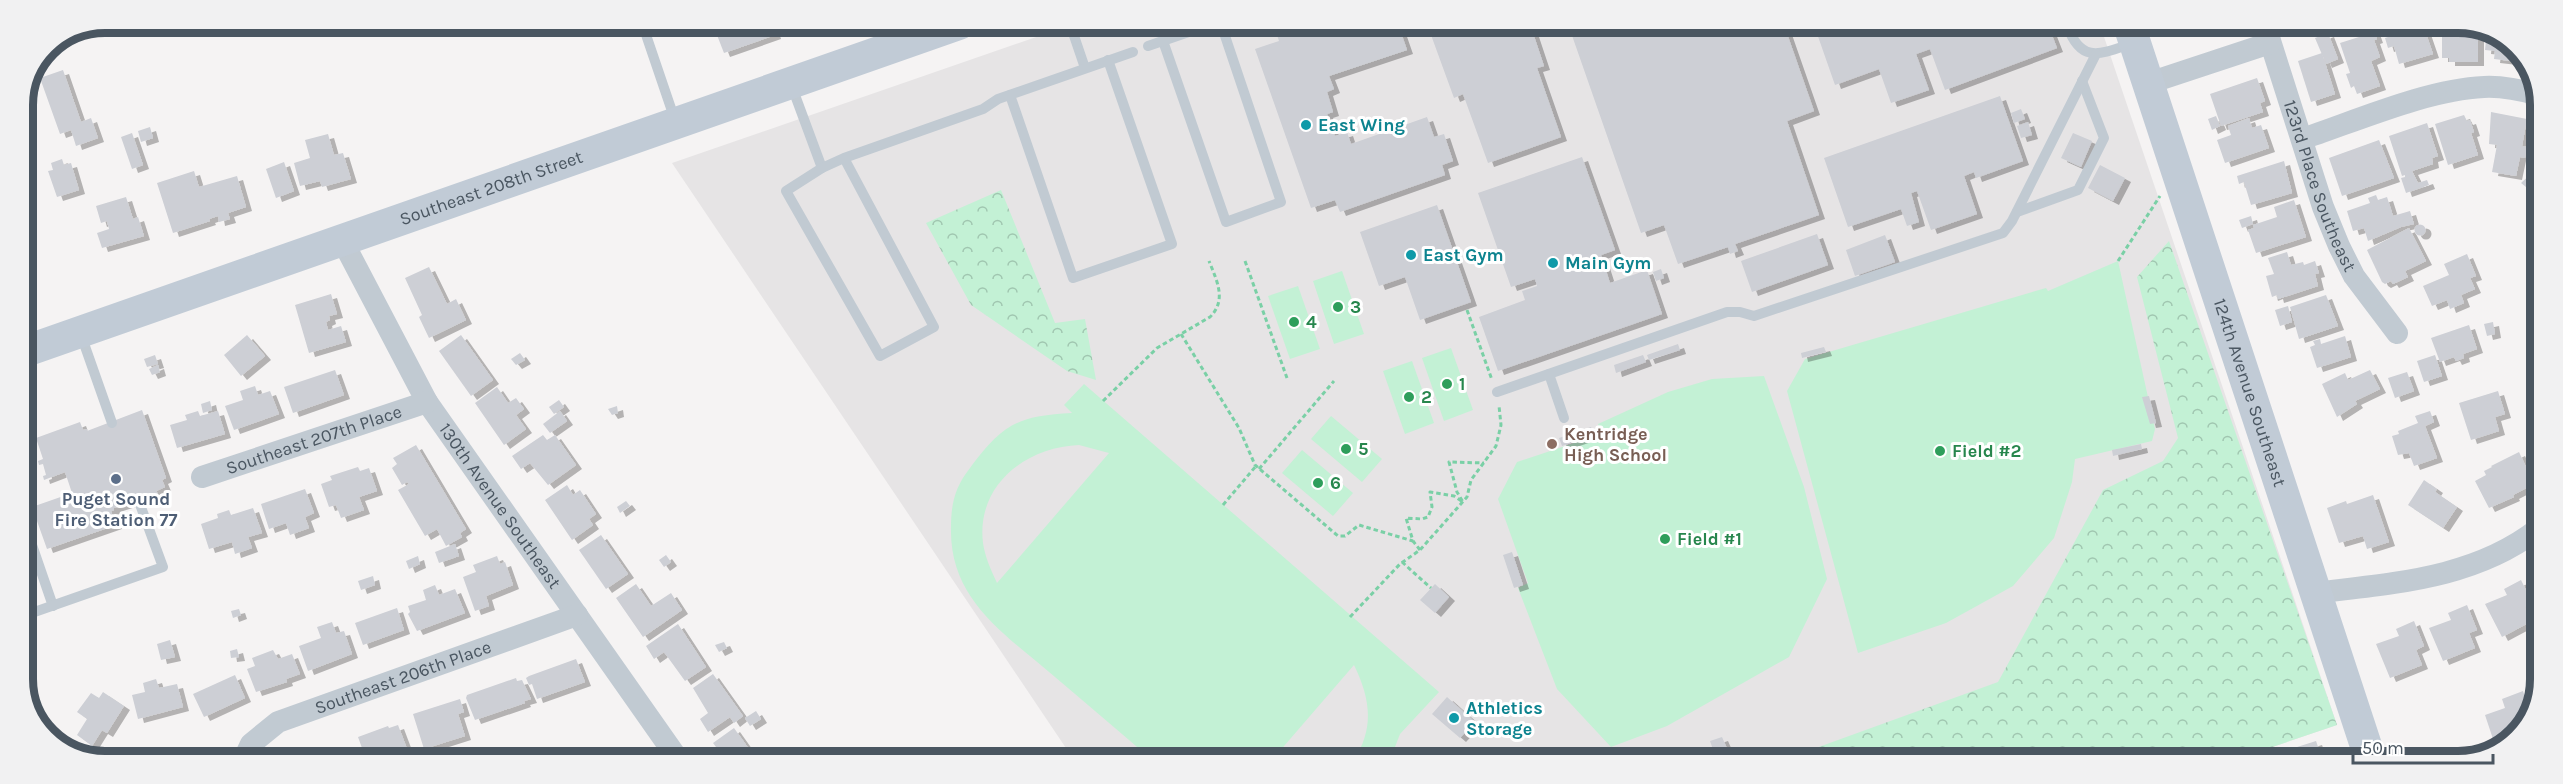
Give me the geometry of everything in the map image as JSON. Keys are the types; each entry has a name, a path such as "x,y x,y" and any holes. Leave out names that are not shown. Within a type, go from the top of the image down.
{"main road":[{"name":"Southeast 208th Street","path":"33,348 933,33"},
{"name":"124th Avenue Southeast","path":"2132,34 2368,751"}],"street":[{"path":"2149,83 2267,34"},
{"name":"123rd Place Southeast","path":"2267,34 2323,207 2346,262 2397,333"},
{"path":"2302,139 2453,90 2485,87 2529,92"},
{"name":"130th Avenue Southeast","path":"342,240 427,402 672,751"},
{"name":"Southeast 207th Place","path":"202,477 427,402"},
{"path":"2315,593 2446,575 2490,559 2530,536"},
{"name":"Southeast 206th Place","path":"248,751 251,744 279,722 577,615"}],"lane":[{"path":"645,33 676,123"},
{"path":"1073,33 1085,68"},
{"path":"1148,46 1186,33"},
{"path":"1163,41 1226,222 1281,202 1224,33"},
{"path":"2071,33 2078,47 2096,54 2102,54 2132,34"},
{"path":"844,158 934,327 880,356 786,190 822,168 844,158 983,109 998,99 1133,52"},
{"path":"1497,393 1727,312 1740,312 1754,316 2003,233 2018,212 2096,54"},
{"path":"1010,95 1073,278 1172,244 1108,60"},
{"path":"2018,212 2078,190 2104,138 2082,81"},
{"path":"791,82 822,168"},
{"path":"80,332 112,423"},
{"path":"1549,374 1564,417"},
{"path":"33,613 163,567 138,499"},
{"path":"33,548 53,606"}],"path":[{"path":"2118,261 2166,188 2181,182"},
{"path":"1102,401 1145,358 1181,333 1210,317 1219,306 1219,286 1209,261"},
{"path":"1245,261 1287,378"},
{"path":"1350,617 1402,562 1420,550 1463,502 1467,497 1471,480 1496,446 1501,425 1497,393 1467,310"},
{"path":"1181,333 1239,428 1258,468 1338,536 1345,536 1359,525 1413,542"},
{"path":"1223,505 1334,381"},
{"path":"1463,502 1457,492 1449,462 1484,463"},
{"path":"1420,550 1413,542 1406,518 1428,517 1432,507 1430,492 1454,496 1463,502"},
{"path":"1402,562 1431,588"}],"shaded area":[{"name":"Kentridge High School","path":"1048,33 2103,33 2337,725 2260,751 1068,751 672,163"}],"green space":[{"path":"1001,190 1055,323 1085,319 1096,380 1067,371 971,305 926,223"},
{"path":"2169,241 2337,725 2260,751 1808,751 1998,682 2103,490 2163,461 2178,438 2137,277"},
{"name":"Field #2","path":"2118,261 2155,429 2152,441 2075,459 2072,482 2054,538 2013,586 1946,623 1858,653 1787,391 1805,359 2046,288 2048,291"},
{"name":"3","path":"1342,271 1364,334 1334,344 1313,281"},
{"name":"4","path":"1298,286 1320,349 1290,359 1268,296"},
{"name":"1","path":"1451,348 1473,410 1444,421 1422,358"},
{"name":"2","path":"1412,361 1434,423 1405,434 1383,371"},
{"name":"Field #1","path":"1764,376 1804,487 1827,579 1789,657 1667,726 1611,747 1557,689 1518,588 1528,583 1498,499 1517,462 1601,434 1598,424 1668,392 1712,379"},
{"path":"1084,384 1439,692 1400,734 1393,751 1359,751 1365,736 1368,713 1364,689 1354,665 1280,751 1141,751 1000,630 970,595 959,575 953,553 951,527 957,489 982,453 1002,432 1024,420 1072,413 1064,405","holes":["1079,445 1109,453 997,583 983,543 983,522 996,487 1008,473 1023,462 1059,447"]},
{"name":"5","path":"1331,416 1382,459 1362,482 1311,439"},
{"name":"6","path":"1302,450 1353,493 1333,516 1282,473"}],"building":[{"path":"716,33 774,33 775,35 724,53"},
{"name":"East Wing","path":"1276,33 1401,33 1407,50 1329,76 1334,89 1327,92 1333,112 1327,114 1335,136 1347,132 1351,144 1427,117 1434,137 1444,134 1453,161 1442,165 1445,175 1340,212 1335,200 1311,208 1255,49 1279,41"},
{"path":"1430,33 1533,33 1544,66 1537,68 1561,137 1488,163 1463,94 1454,98"},
{"path":"1571,33 1787,33 1814,111 1787,121 1819,215 1735,244 1738,251 1730,254 1728,247 1678,264 1664,225 1641,233"},
{"path":"1817,33 2051,33 2057,48 1945,90 1930,49 1916,54 1929,90 1891,103 1879,69 1835,85"},
{"path":"2328,33 2338,59 2326,64 2315,38"},
{"path":"2358,33 2375,33 2377,39 2374,40 2380,57 2371,61 2380,86 2357,94 2354,86 2351,88 2346,74 2350,73 2340,43 2359,37"},
{"path":"2390,33 2426,33 2433,54 2399,64 2394,46 2388,48 2385,38 2391,36"},
{"path":"2448,33 2478,35 2478,62 2449,62 2449,58 2442,58 2442,37 2448,37"},
{"path":"2486,38 2502,48 2515,61 2494,59 2495,51 2485,50"},
{"path":"2322,53 2335,94 2311,102 2298,61"},
{"path":"63,70 81,122 91,118 98,138 76,146 71,130 60,134 40,78"},
{"path":"2257,78 2265,101 2260,103 2263,112 2221,126 2210,94"},
{"path":"2000,96 2023,161 1976,178 1974,172 1964,176 1977,214 1931,230 1917,191 1911,193 1919,222 1907,226 1901,209 1848,227 1824,158"},
{"path":"2021,109 2025,119 2014,123 2011,113"},
{"path":"2491,112 2527,119 2522,146 2527,147 2525,158 2520,157 2516,176 2492,172 2497,145 2489,144"},
{"path":"2464,115 2467,121 2470,120 2474,132 2471,133 2478,155 2448,165 2435,124"},
{"path":"2216,116 2220,126 2212,130 2208,119"},
{"path":"2249,118 2252,128 2261,125 2269,148 2225,163 2217,140 2231,135 2228,126"},
{"path":"2028,122 2032,135 2021,138 2017,126"},
{"path":"2427,123 2438,156 2432,158 2433,164 2412,171 2418,183 2427,180 2429,185 2406,193 2401,178 2405,175 2402,176 2389,136"},
{"path":"150,127 153,138 141,142 138,131"},
{"path":"132,133 143,165 132,169 121,137"},
{"path":"2073,133 2092,141 2081,167 2061,158"},
{"path":"328,134 334,155 343,153 351,179 322,187 320,181 300,186 294,163 310,158 305,140"},
{"path":"2379,140 2394,178 2342,196 2329,158"},
{"name":"Main Gym","path":"1582,157 1615,250 1601,255 1610,283 1647,270 1662,314 1498,371 1479,317 1525,300 1522,291 1537,286 1535,279 1511,287 1478,193"},
{"path":"62,159 64,165 71,163 79,190 57,197 48,171 53,170 51,163"},
{"path":"2284,161 2292,193 2251,205 2244,182 2239,184 2237,176"},
{"path":"284,162 294,191 276,198 266,169"},
{"path":"2100,165 2125,178 2113,201 2088,188"},
{"path":"194,171 199,187 237,176 246,207 228,213 230,219 219,222 218,216 209,219 210,221 173,233 157,183"},
{"path":"2530,175 2530,181 2526,187 2521,183"},
{"path":"2376,195 2378,200 2387,197 2393,216 2410,211 2414,224 2368,241 2364,228 2353,231 2347,211 2370,203 2368,198"},
{"path":"126,197 133,219 138,217 144,236 102,248 97,233 109,229 107,221 101,223 96,206"},
{"path":"2294,200 2306,237 2256,253 2248,230 2254,228 2253,225 2277,217 2274,207"},
{"name":"East Gym","path":"1437,205 1471,302 1420,320 1405,277 1379,286 1360,232"},
{"path":"2251,216 2253,224 2242,228 2239,220"},
{"path":"2420,224 2426,230 2420,236 2414,230"},
{"path":"2409,228 2426,261 2405,271 2408,277 2393,284 2391,281 2385,284 2367,250"},
{"path":"1817,234 1828,265 1752,292 1741,261"},
{"path":"1885,235 1895,262 1855,276 1846,250"},
{"path":"2287,252 2291,265 2303,262 2304,265 2315,261 2319,273 2315,274 2318,286 2278,299 2277,295 2272,297 2266,276 2274,274 2268,258"},
{"path":"2467,254 2476,276 2470,278 2475,289 2461,295 2464,303 2450,309 2447,300 2432,306 2423,286 2449,275 2444,264"},
{"path":"429,267 447,304 456,299 466,320 429,338 419,317 422,315 405,278"},
{"path":"1661,269 1664,278 1656,281 1653,272"},
{"path":"331,294 337,314 329,316 330,320 326,322 328,330 341,326 346,342 309,353 295,305"},
{"path":"2326,295 2338,326 2299,339 2290,307"},
{"path":"2288,306 2292,322 2280,326 2275,310"},
{"path":"2493,322 2495,334 2487,336 2484,324"},
{"path":"2469,325 2477,349 2463,354 2464,358 2456,361 2454,357 2440,362 2431,338"},
{"path":"247,335 265,356 241,376 224,355"},
{"path":"461,335 493,380 471,396 439,351"},
{"path":"2345,336 2351,357 2317,368 2310,347 2315,345 2313,341 2320,339 2321,344"},
{"path":"1678,344 1680,350 1649,360 1647,355"},
{"path":"1824,347 1826,352 1802,358 1801,353"},
{"path":"520,353 525,360 516,365 511,359"},
{"path":"155,355 158,364 147,367 144,359"},
{"path":"1643,355 1646,362 1616,373 1614,365"},
{"path":"2435,355 2442,376 2424,382 2417,361"},
{"path":"158,365 160,372 152,375 149,369"},
{"path":"335,370 344,395 293,413 284,387"},
{"path":"2370,370 2380,389 2355,401 2357,404 2337,417 2322,384 2345,373 2348,380"},
{"path":"2407,372 2414,391 2395,398 2388,378"},
{"path":"255,386 258,395 270,391 279,414 234,430 225,406 243,400 240,391"},
{"path":"497,387 508,403 516,398 524,409 516,415 526,429 504,445 475,403"},
{"path":"2498,391 2505,414 2495,417 2499,431 2471,440 2459,403"},
{"path":"2149,396 2156,423 2150,424 2142,397"},
{"path":"559,400 564,407 554,414 549,407"},
{"path":"210,401 212,410 203,413 201,404"},
{"path":"617,406 618,413 612,415 608,409"},
{"name":"Puget Sound Fire Station 77","path":"142,410 166,478 162,480 165,487 156,491 158,494 114,508 111,511 116,525 47,549 33,507 72,493 65,472 44,480 43,476 46,475 43,464 39,465 38,461 43,459 36,438 80,422 83,430 87,429 87,431"},
{"path":"198,411 200,416 218,411 225,434 177,448 170,425 187,420 185,415"},
{"path":"560,411 567,421 550,433 543,424"},
{"path":"2430,411 2434,422 2425,426 2437,458 2414,466 2409,453 2398,455 2392,436 2418,423 2415,416"},
{"path":"1591,427 1594,435 1562,446 1559,438"},
{"path":"543,435 547,440 555,435 576,465 548,485 530,463 521,469 512,456"},
{"path":"2141,444 2142,449 2113,456 2112,450"},
{"path":"416,445 466,529 460,533 462,537 446,546 437,529 425,536 398,490 409,484 407,482 402,485 392,468 397,464 393,458"},
{"path":"2519,452 2530,475 2530,486 2513,495 2514,497 2489,508 2475,481 2486,475 2484,471"},
{"path":"358,467 360,471 369,468 377,491 359,497 364,510 341,518 336,505 329,507 321,484 332,480 330,476"},
{"path":"2424,480 2437,489 2435,492 2457,507 2443,528 2408,505"},
{"path":"567,485 573,495 580,490 596,514 589,519 593,525 572,540 545,500"},
{"path":"305,489 314,513 305,517 309,528 290,535 286,523 269,529 261,504"},
{"path":"2373,495 2389,542 2367,549 2363,536 2339,543 2327,508"},
{"path":"626,501 630,506 620,513 617,507"},
{"path":"253,508 262,533 248,537 252,548 235,554 232,542 209,549 201,524 218,518 217,514 229,510 231,515"},
{"path":"601,535 628,574 606,589 579,550"},
{"path":"455,544 459,556 439,563 435,552"},
{"path":"1512,552 1523,585 1514,588 1503,555"},
{"path":"666,555 671,562 664,567 659,560"},
{"path":"418,556 420,564 409,569 406,561"},
{"path":"497,556 500,564 505,562 513,585 486,596 489,606 475,611 463,577 476,572 473,565"},
{"path":"373,576 375,585 361,590 358,581"},
{"path":"2521,580 2530,598 2530,605 2525,607 2530,622 2502,637 2485,604 2507,595 2504,589"},
{"path":"636,584 651,606 671,593 682,610 643,637 616,598"},
{"path":"1435,584 1449,597 1435,613 1420,600"},
{"path":"435,585 439,595 455,589 465,613 417,631 408,614 410,612 408,606 426,600 423,590"},
{"path":"2467,605 2477,630 2469,633 2475,648 2443,661 2429,628 2451,620 2448,613"},
{"path":"397,608 404,630 363,645 355,623"},
{"path":"239,609 241,615 233,618 231,611"},
{"path":"2414,621 2424,646 2416,650 2422,665 2390,678 2376,644 2399,636 2396,629"},
{"path":"332,622 336,633 344,631 352,654 308,671 299,646 321,638 317,627"},
{"path":"678,624 706,667 685,681 664,652 654,659 646,646"},
{"path":"170,640 175,657 161,660 157,644"},
{"path":"724,642 727,648 719,652 715,645"},
{"path":"237,649 239,657 231,658 230,651"},
{"path":"273,650 278,659 292,654 300,674 286,679 287,682 256,692 247,669 255,666 252,658"},
{"path":"576,659 585,682 537,699 532,684 529,685 526,678"},
{"path":"713,674 743,716 734,723 730,717 708,732 700,719 708,713 693,688"},
{"path":"235,675 245,698 204,717 193,694"},
{"path":"516,678 517,681 522,680 531,699 475,720 466,698 467,695"},
{"path":"156,679 159,688 177,684 183,707 138,719 132,695 145,692 143,683"},
{"path":"2523,691 2527,702 2509,730 2494,741 2485,715 2505,708 2502,699"},
{"path":"103,692 124,706 107,733 102,730 92,746 77,735 87,719 77,712 91,693 99,698"},
{"name":"Athletics Storage","path":"1447,697 1475,722 1460,738 1432,714"},
{"path":"460,699 464,712 458,714 465,736 424,749 413,714"},
{"path":"756,711 761,719 750,726 745,718"},
{"path":"398,725 407,749 363,751 358,737 388,726 389,728"},
{"path":"734,728 750,751 719,751 713,743"},
{"path":"56,732 67,736 66,740"},
{"path":"1722,737 1728,751 1714,751 1710,741"},
{"path":"2316,741 2320,751 2284,751"},
{"path":"321,747 322,751 310,751"},
{"path":"348,747 349,751 337,751"}],"place":[{"name":"East Wing","path":"1306,125"},
{"name":"East Gym","path":"1411,255"},
{"name":"Main Gym","path":"1553,263"},
{"name":"3","path":"1338,307"},
{"name":"4","path":"1294,322"},
{"name":"1","path":"1447,384"},
{"name":"2","path":"1409,397"},
{"name":"Kentridge High School","path":"1552,444"},
{"name":"5","path":"1346,449"},
{"name":"Field #2","path":"1940,451"},
{"name":"Puget Sound Fire Station 77","path":"116,479"},
{"name":"6","path":"1318,483"},
{"name":"Field #1","path":"1665,539"},
{"name":"Athletics Storage","path":"1454,718"}]}
